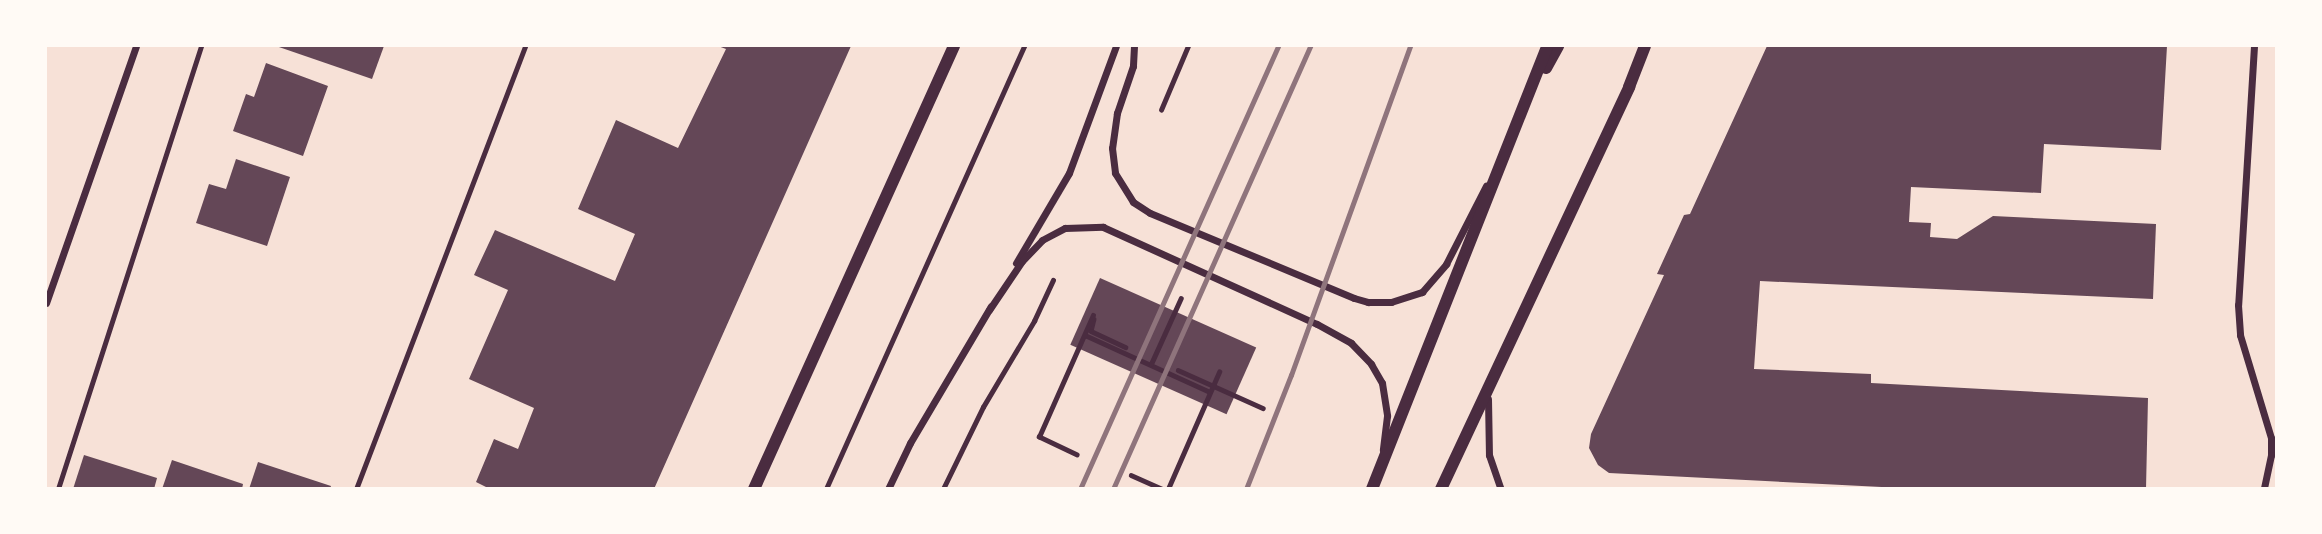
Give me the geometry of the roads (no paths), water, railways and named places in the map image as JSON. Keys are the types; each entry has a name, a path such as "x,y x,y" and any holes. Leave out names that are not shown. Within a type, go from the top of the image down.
{"street":[{"path":"46,303 136,46"},
{"path":"754,488 954,46"},
{"path":"888,488 910,443 1062,189 1116,46"},
{"path":"1134,46 1133,66 1117,113 1112,161 1121,186 1133,202 1150,213 1368,302 1391,302 1422,292 1436,279 1558,46"},
{"path":"1372,488 1547,46"},
{"path":"1441,488 1638,63 1643,46"},
{"path":"2254,46 2238,305 2246,360 2270,438 2271,454 2264,488"},
{"path":"989,310 1021,261 1054,232 1090,225 1103,227 1338,335 1371,364 1382,383 1387,416 1379,471"},
{"path":"1491,377 1486,433 1489,455 1500,488"}],"lane":[{"path":"356,488 525,46"}],"railway":[{"path":"1080,489 1278,46"},
{"path":"1113,489 1310,46"},
{"path":"1246,489 1291,375 1410,46"}]}
